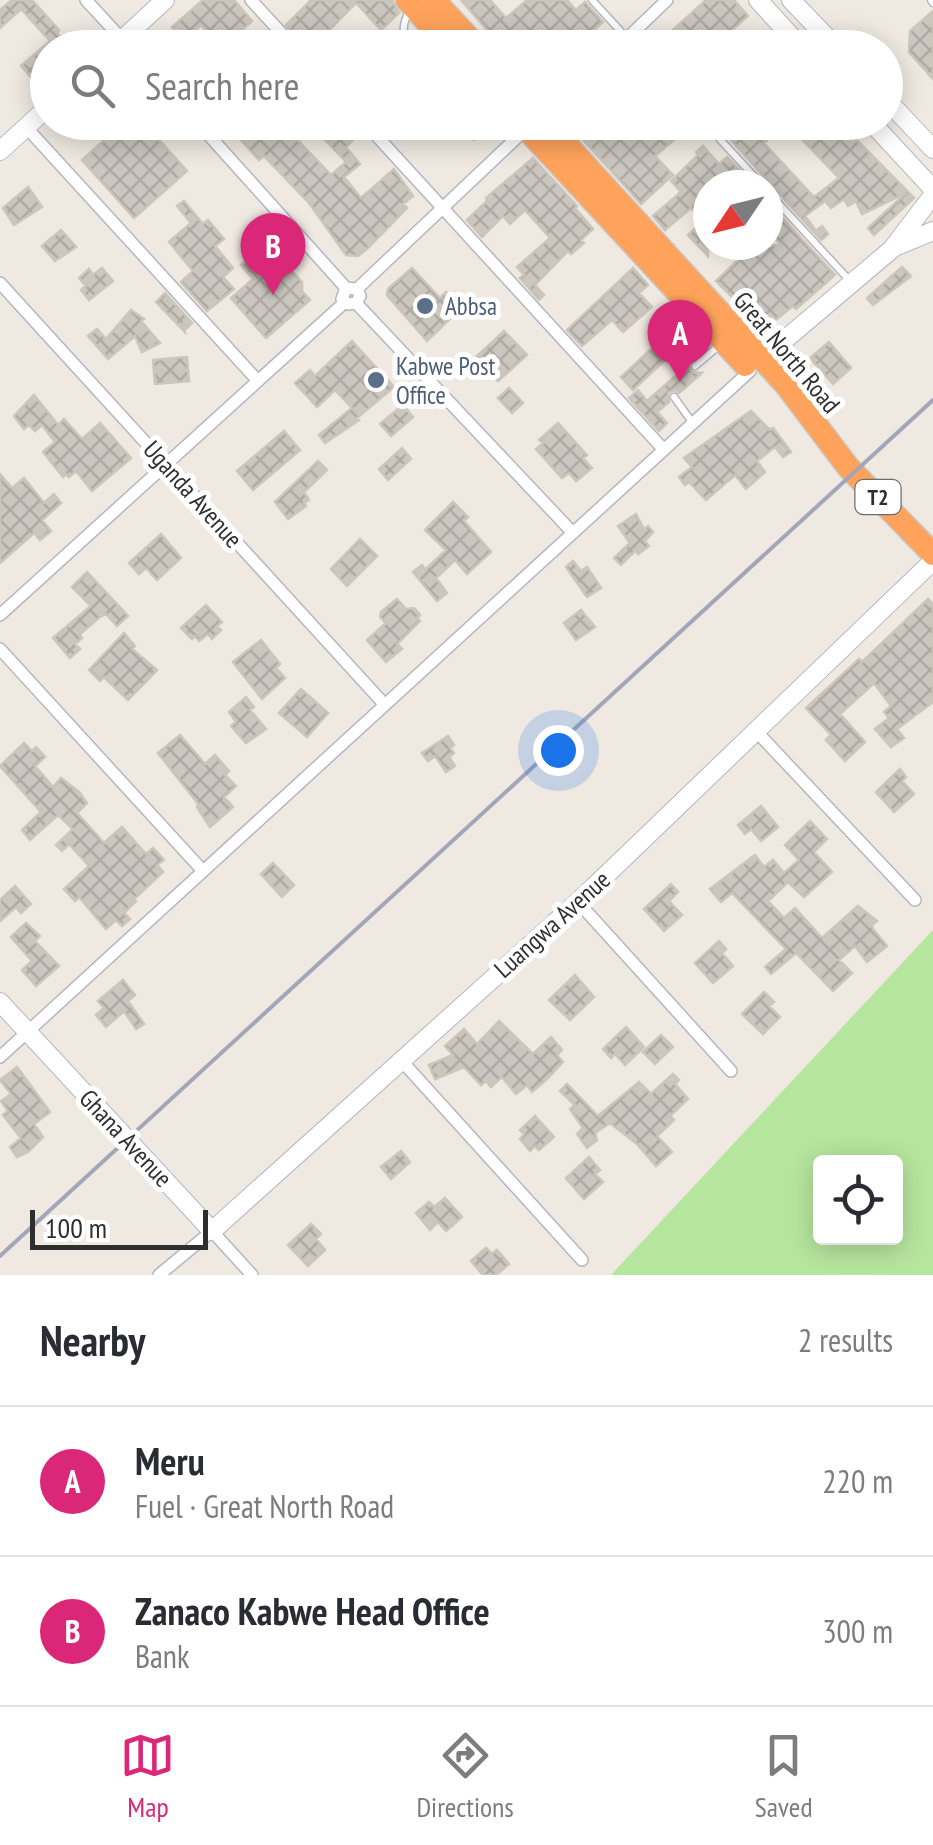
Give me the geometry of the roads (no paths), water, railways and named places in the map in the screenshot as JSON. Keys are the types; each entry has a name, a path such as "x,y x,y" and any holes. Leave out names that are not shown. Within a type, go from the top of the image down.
{"highway":[{"path":"416,1 438,30"},
{"path":"416,1 454,30"},
{"name":"Great North Road","path":"544,140 723,342 786,386 824,439 933,558"},
{"name":"Great North Road","path":"545,140 756,365"}],"main road":[{"path":"136,30 165,0"},
{"path":"758,0 786,30"},
{"path":"792,0 820,30"},
{"path":"903,117 933,149"},
{"path":"0,151 30,123"},
{"path":"756,365 892,248 932,194 887,140"},
{"path":"892,248 933,230"},
{"name":"Luangwa Avenue","path":"212,1231 578,902 933,558"},
{"name":"Ghana Avenue","path":"0,1002 212,1231"}],"street":[{"path":"86,0 110,30"},
{"path":"251,0 278,30"},
{"path":"639,30 666,0"},
{"path":"26,127 30,131"},
{"path":"38,140 258,380"},
{"path":"213,140 351,296 573,532"},
{"path":"380,140 664,450"},
{"path":"0,615 351,296 515,140"},
{"name":"Uganda Avenue","path":"0,283 385,705"},
{"path":"0,1057 756,365"},
{"path":"0,648 203,871"},
{"path":"756,732 915,900"},
{"path":"578,902 731,1071"},
{"path":"400,1059 582,1260"},
{"name":"Luangwa Avenue","path":"160,1275 212,1231"},
{"name":"Ghana Avenue","path":"212,1231 252,1275"}],"lane":[{"path":"592,0 616,30"},
{"path":"402,30 416,1"},
{"path":"721,140 748,170"},
{"path":"783,208 852,283"},
{"path":"695,366 723,342"},
{"path":"674,397 693,423"}],"railway":[{"path":"0,1256 933,400"}],"place":[{"name":"Zanaco Kabwe Head Office","path":"273,295"},
{"name":"Abbsa","path":"425,306"},
{"name":"Kabwe Post Office","path":"376,380"},
{"name":"Meru","path":"680,382"}]}
